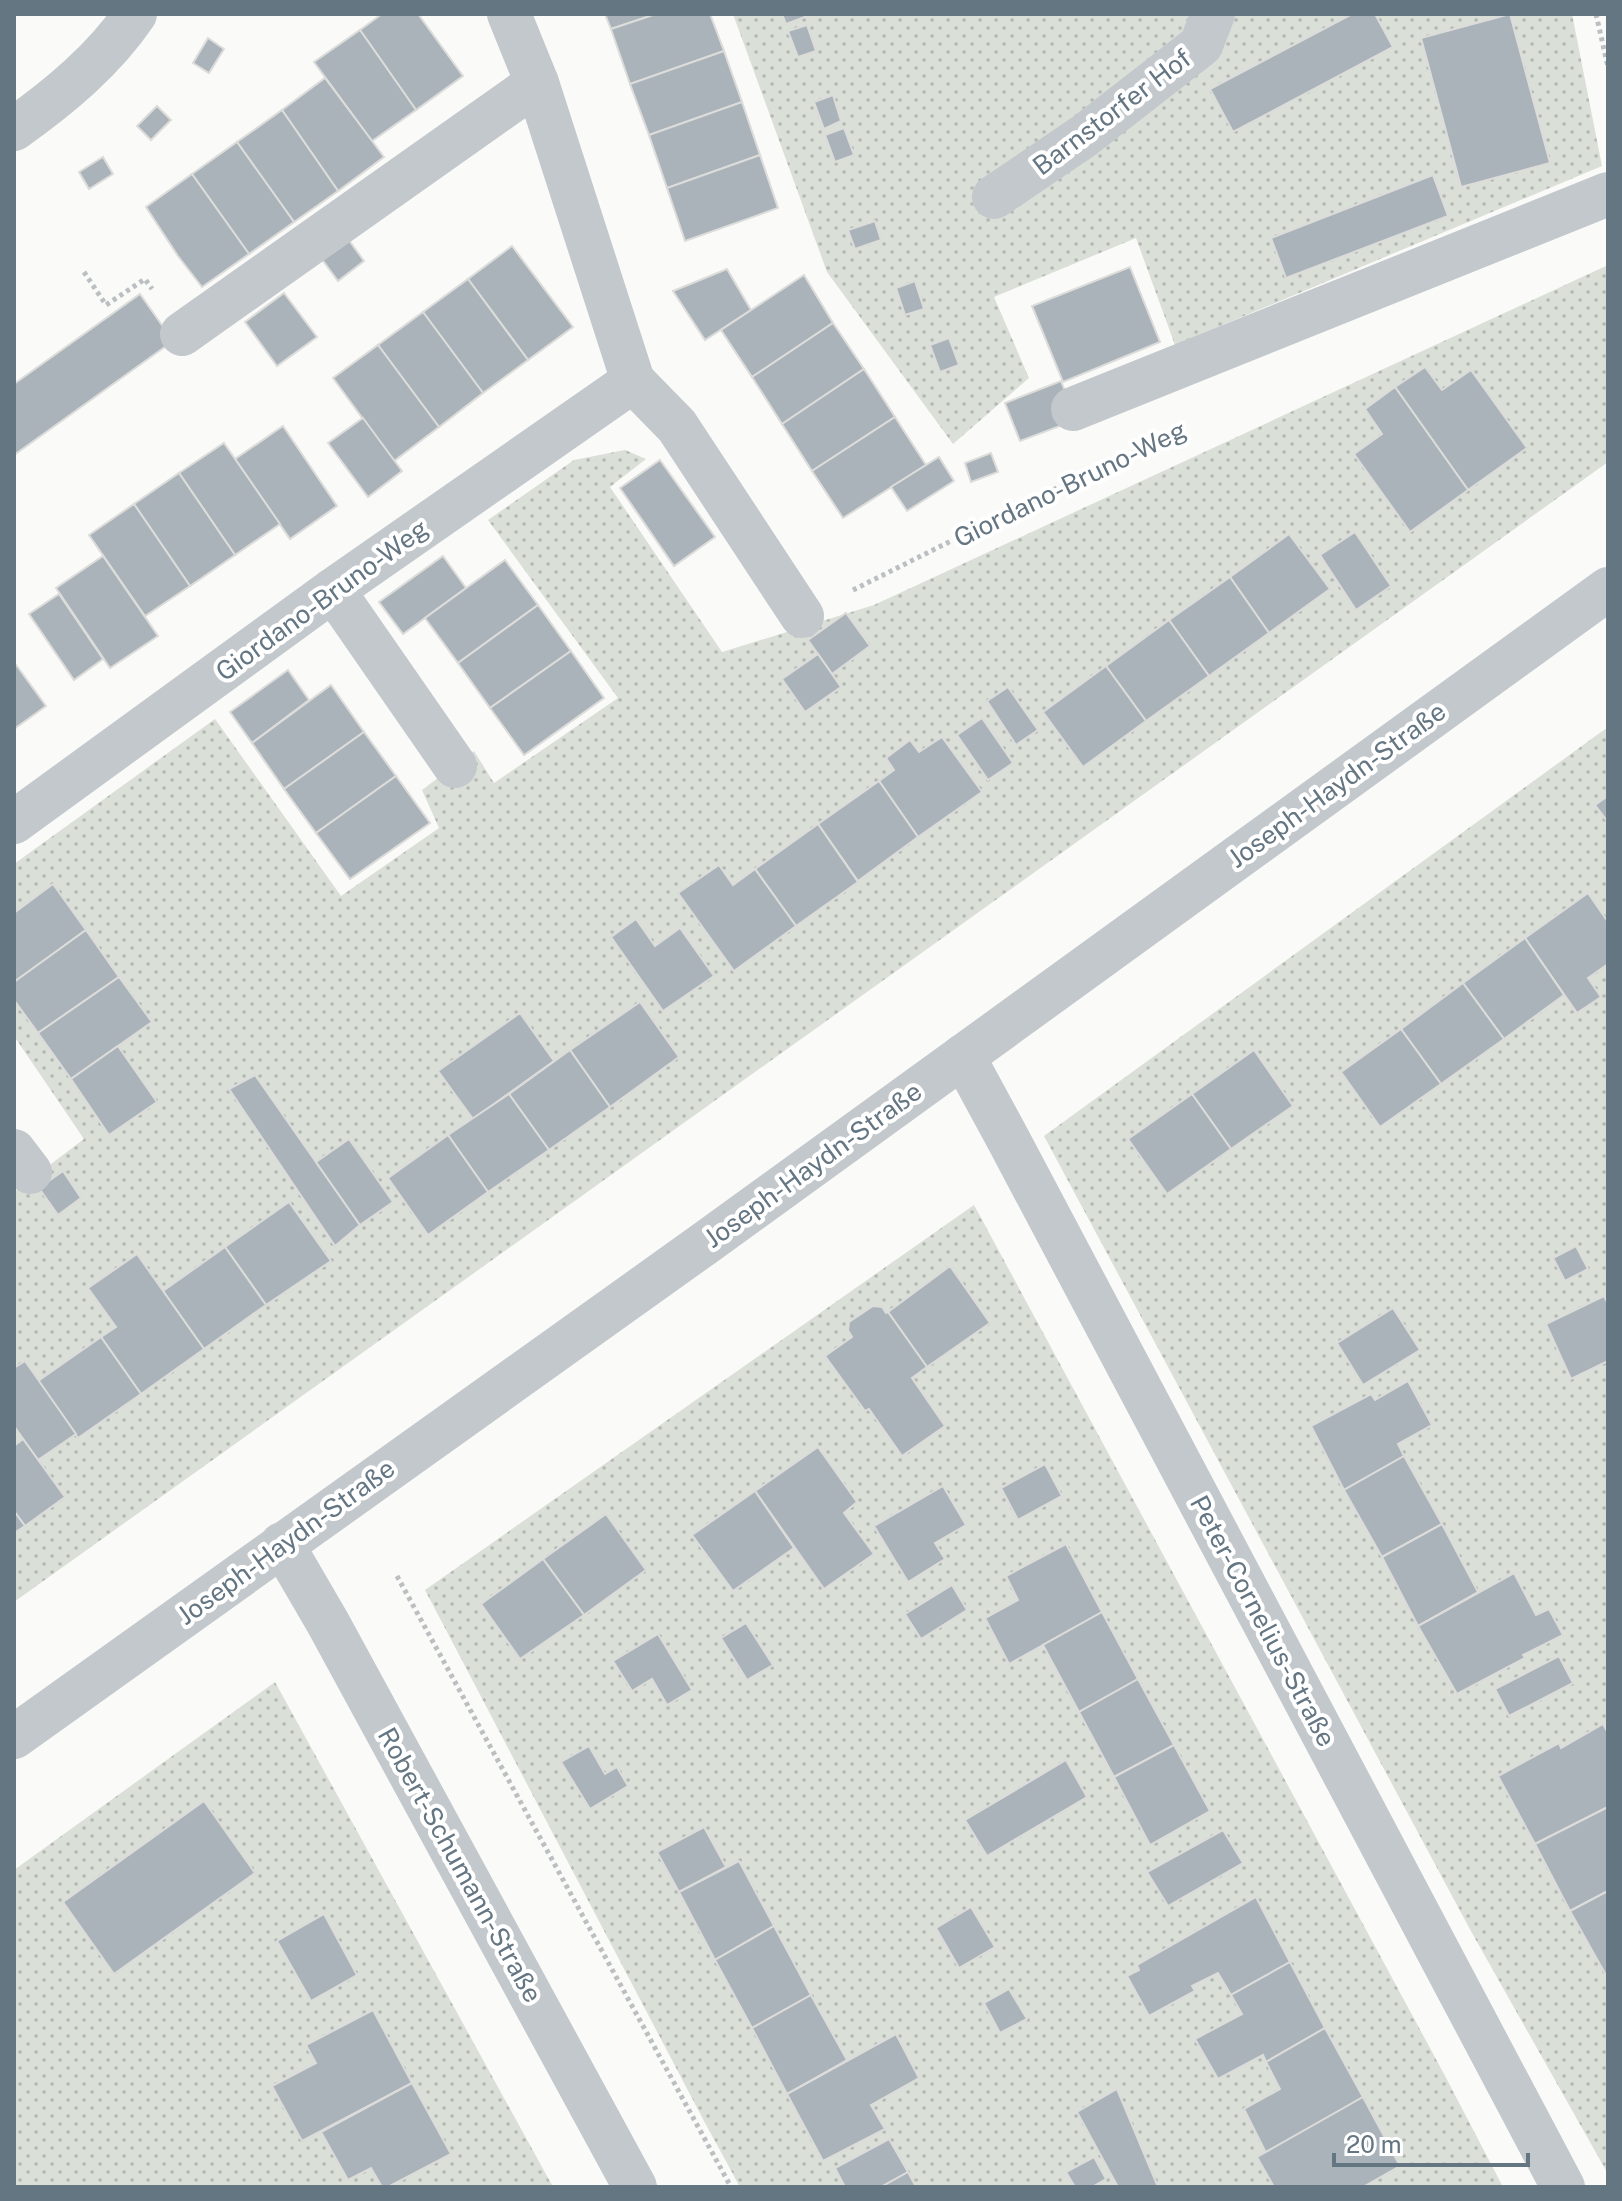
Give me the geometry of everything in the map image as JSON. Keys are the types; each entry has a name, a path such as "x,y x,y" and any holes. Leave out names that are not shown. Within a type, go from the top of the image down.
{"street":[{"path":"14,129 53,101 118,38 135,14"},
{"path":"509,14 537,83 633,381 677,426 802,616"},
{"name":"Barnstorfer Hof","path":"994,197 1084,136 1201,45 1213,14"},
{"path":"182,334 537,83"},
{"path":"1073,409 1608,194"},
{"name":"Giordano-Bruno-Weg","path":"14,822 333,590 633,381"},
{"name":"Joseph-Haydn-Straße","path":"14,1737 1608,589"},
{"path":"333,590 455,766"},
{"name":"Peter-Cornelius-Straße","path":"963,1056 1563,2187"},
{"name":"Robert-Schumann-Straße","path":"282,1544 635,2187"}],"path":[{"path":"1596,14 1608,67"},
{"path":"84,272 106,305 145,279 182,334"},
{"name":"Giordano-Bruno-Weg","path":"802,616 1067,483 1193,425"},
{"path":"397,1576 731,2187"}],"shaded area":[{"path":"733,14 1572,14 1602,166 1175,345 1136,238 994,297 1029,378 953,444 827,272"},
{"path":"1608,265 1608,462 14,1602 14,1192 84,1139 14,1036 14,864 215,719 341,896 439,828 422,790 474,751 494,783 618,698 488,520 574,460 625,450 646,459 610,487 722,652 874,605"},
{"path":"1608,727 1608,2174 1472,1933 1044,1136"},
{"path":"974,1205 1503,2187 740,2187 704,2121 425,1590"},
{"path":"275,1682 553,2187 14,2187 14,1870"}],"building":[{"path":"382,14 418,14 463,76 416,110 360,30"},
{"path":"605,14 656,14 611,29"},
{"path":"656,14 710,14 724,51 630,84 611,29"},
{"path":"782,14 804,14 805,17 786,24"},
{"path":"1352,14 1375,14 1393,47 1233,132 1210,89"},
{"path":"1510,14 1550,163 1461,187 1421,38"},
{"path":"807,25 816,51 798,57 788,31"},
{"path":"360,30 416,110 372,141 314,62"},
{"path":"208,38 224,49 209,73 193,63"},
{"path":"724,51 742,102 649,135 630,84"},
{"path":"325,78 384,157 338,191 282,110"},
{"path":"833,95 841,121 824,129 814,102"},
{"path":"742,102 760,155 667,188 649,135"},
{"path":"157,106 171,120 151,140 137,126"},
{"path":"282,110 338,191 294,222 237,142"},
{"path":"844,128 854,155 835,162 825,135"},
{"path":"237,142 294,222 249,254 192,174"},
{"path":"760,155 778,208 685,241 667,188"},
{"path":"103,157 113,174 89,189 79,172"},
{"path":"192,174 249,254 202,287 146,207"},
{"path":"1433,175 1448,216 1286,278 1271,238"},
{"path":"875,221 881,240 855,249 848,230"},
{"path":"348,239 364,261 338,281 321,258"},
{"path":"512,246 573,327 528,360 468,279"},
{"path":"1130,267 1160,342 1063,382 1032,306"},
{"path":"727,269 751,310 705,340 673,291"},
{"path":"804,275 833,323 752,377 721,330"},
{"path":"468,279 528,360 483,393 423,312"},
{"path":"915,281 924,309 905,315 896,288"},
{"path":"284,293 317,337 277,366 245,322"},
{"path":"140,294 173,341 14,455 14,384"},
{"path":"423,312 483,393 439,427 378,345"},
{"path":"833,323 864,369 782,424 752,377"},
{"path":"949,338 959,365 940,372 930,345"},
{"path":"378,345 439,427 394,461 333,378"},
{"path":"1425,367 1442,390 1471,370 1527,448 1468,490 1395,387"},
{"path":"864,369 895,417 812,471 782,424"},
{"path":"1061,381 1076,420 1020,441 1005,403"},
{"path":"1395,387 1468,490 1410,532 1354,454 1382,434 1365,409"},
{"path":"895,417 926,465 843,518 812,471"},
{"path":"363,418 402,471 368,497 328,443"},
{"path":"283,426 337,506 290,539 235,459"},
{"path":"224,443 280,524 235,555 179,473"},
{"path":"991,453 998,472 971,482 965,463"},
{"path":"939,457 954,481 907,511 891,487"},
{"path":"660,460 715,537 674,566 620,488"},
{"path":"179,473 235,555 190,586 134,504"},
{"path":"134,504 190,586 145,616 89,535"},
{"path":"1355,532 1391,586 1356,610 1320,555"},
{"path":"1289,534 1330,589 1269,633 1230,577"},
{"path":"103,556 158,636 110,668 56,588"},
{"path":"443,556 466,588 403,634 379,602"},
{"path":"505,560 538,605 458,663 425,618"},
{"path":"1230,577 1269,633 1209,676 1169,620"},
{"path":"59,594 103,659 74,680 29,614"},
{"path":"538,605 571,651 490,708 458,663"},
{"path":"846,613 870,646 832,674 808,640"},
{"path":"1169,620 1209,676 1146,721 1106,666"},
{"path":"571,651 604,698 524,755 490,708"},
{"path":"818,654 841,687 805,712 782,679"},
{"path":"14,662 46,706 14,729"},
{"path":"1106,666 1146,721 1083,767 1043,712"},
{"path":"288,670 309,700 252,743 230,712"},
{"path":"331,685 364,732 284,789 252,743"},
{"path":"1008,687 1038,730 1016,745 987,701"},
{"path":"982,718 1013,763 988,780 957,735"},
{"path":"364,732 396,776 316,833 284,789"},
{"path":"942,737 982,792 918,837 879,781 894,770 886,758 910,740 919,752"},
{"path":"396,776 430,823 350,879 316,833"},
{"path":"879,781 918,837 858,881 818,824"},
{"path":"1608,796 1608,822 1595,805"},
{"path":"818,824 858,882 796,926 755,869"},
{"path":"719,865 733,885 755,869 796,926 734,971 678,893"},
{"path":"53,884 86,930 14,982 14,913"},
{"path":"1588,893 1608,922 1608,964 1588,978 1601,997 1577,1013 1525,938"},
{"path":"636,919 655,946 680,928 714,976 663,1011 611,937"},
{"path":"86,930 119,977 38,1033 14,1000 14,982"},
{"path":"1525,938 1564,995 1504,1039 1463,983"},
{"path":"119,977 152,1022 71,1079 38,1033"},
{"path":"1463,983 1504,1039 1441,1084 1401,1029"},
{"path":"640,1002 679,1057 610,1107 570,1050"},
{"path":"520,1013 554,1061 473,1119 438,1071"},
{"path":"1401,1029 1441,1084 1380,1127 1341,1072"},
{"path":"118,1046 157,1102 109,1135 71,1079"},
{"path":"570,1050 610,1107 549,1150 509,1094"},
{"path":"1254,1050 1293,1106 1231,1149 1192,1094"},
{"path":"255,1075 360,1225 335,1246 229,1089"},
{"path":"509,1094 549,1150 488,1192 448,1135"},
{"path":"1192,1094 1231,1149 1167,1194 1128,1139"},
{"path":"448,1135 488,1192 428,1235 388,1178"},
{"path":"349,1139 393,1202 360,1225 316,1162"},
{"path":"63,1171 81,1198 58,1215 39,1188"},
{"path":"289,1202 331,1261 266,1305 225,1247"},
{"path":"1576,1246 1588,1269 1565,1281 1553,1258"},
{"path":"225,1247 266,1305 204,1349 163,1291"},
{"path":"137,1254 204,1349 141,1394 101,1337 116,1327 88,1288"},
{"path":"950,1266 990,1323 927,1367 888,1312"},
{"path":"1604,1296 1608,1304 1608,1361 1571,1379 1546,1324"},
{"path":"873,1306 882,1307 888,1312 927,1367 912,1378 945,1426 902,1456 869,1409 865,1411 825,1356 852,1337 848,1330 849,1322"},
{"path":"1393,1308 1420,1350 1363,1385 1337,1343"},
{"path":"101,1337 141,1394 78,1438 38,1381"},
{"path":"25,1361 76,1434 38,1460 14,1426 14,1368"},
{"path":"1408,1381 1432,1425 1398,1444 1404,1456 1344,1490 1311,1426 1371,1394 1375,1400"},
{"path":"23,1439 65,1497 25,1526 14,1511 14,1446"},
{"path":"818,1447 857,1502 844,1513 874,1554 824,1589 755,1491"},
{"path":"1404,1456 1442,1524 1382,1557 1344,1490"},
{"path":"1045,1464 1062,1496 1018,1520 1001,1488"},
{"path":"943,1486 966,1525 935,1543 945,1559 908,1582 874,1526"},
{"path":"755,1491 794,1548 733,1591 692,1535"},
{"path":"14,1511 25,1526 14,1533"},
{"path":"606,1514 646,1570 584,1615 543,1559"},
{"path":"1442,1524 1478,1592 1418,1626 1382,1557"},
{"path":"1066,1544 1102,1612 1009,1664 985,1618 1018,1600 1006,1576"},
{"path":"543,1559 584,1615 520,1659 481,1604"},
{"path":"1514,1573 1536,1615 1549,1609 1563,1635 1457,1694 1418,1626"},
{"path":"952,1585 967,1610 921,1639 905,1614"},
{"path":"1102,1612 1138,1679 1079,1712 1043,1645"},
{"path":"746,1623 773,1665 747,1680 721,1638"},
{"path":"658,1634 692,1690 667,1705 652,1679 632,1691 613,1661"},
{"path":"1559,1656 1573,1683 1509,1716 1495,1689"},
{"path":"1138,1679 1174,1745 1114,1777 1079,1712"},
{"path":"1603,1724 1608,1733 1608,1807 1535,1844 1498,1776 1559,1743 1561,1748"},
{"path":"1174,1745 1210,1811 1150,1845 1114,1777"},
{"path":"589,1746 605,1774 617,1767 628,1786 590,1809 561,1762"},
{"path":"1066,1760 1087,1797 987,1856 965,1820"},
{"path":"204,1801 255,1873 114,1974 63,1902"},
{"path":"1608,1807 1608,1891 1570,1911 1535,1844"},
{"path":"704,1827 726,1867 679,1892 657,1852"},
{"path":"1223,1830 1243,1863 1168,1906 1147,1872"},
{"path":"739,1861 774,1926 715,1960 679,1892"},
{"path":"1608,1891 1608,1977 1607,1977 1570,1911"},
{"path":"1256,1897 1290,1962 1231,1995 1218,1973 1192,1986 1195,1991 1149,2016 1127,1976 1139,1970 1137,1965"},
{"path":"971,1907 995,1947 959,1968 936,1928"},
{"path":"324,1914 357,1975 311,2001 277,1941"},
{"path":"774,1926 811,1995 752,2028 715,1960"},
{"path":"1290,1962 1325,2028 1266,2062 1263,2055 1218,2079 1195,2039 1242,2014 1231,1995"},
{"path":"1009,1989 1027,2019 1000,2033 984,2003"},
{"path":"811,1995 847,2060 787,2094 752,2028"},
{"path":"373,2010 412,2083 302,2141 272,2086 316,2063 306,2045"},
{"path":"1325,2028 1363,2097 1266,2153 1244,2109 1280,2089 1266,2062"},
{"path":"896,2034 919,2078 871,2105 885,2129 823,2161 787,2094"},
{"path":"412,2083 451,2154 388,2187 382,2187 371,2168 348,2180 321,2132"},
{"path":"1117,2089 1158,2187 1118,2187 1077,2112"},
{"path":"1363,2097 1400,2166 1363,2187 1274,2187 1257,2157"},
{"path":"889,2139 908,2172 881,2187 845,2187 835,2168"},
{"path":"1094,2157 1106,2179 1092,2187 1075,2187 1066,2172"},
{"path":"908,2172 916,2187 881,2187"}]}
